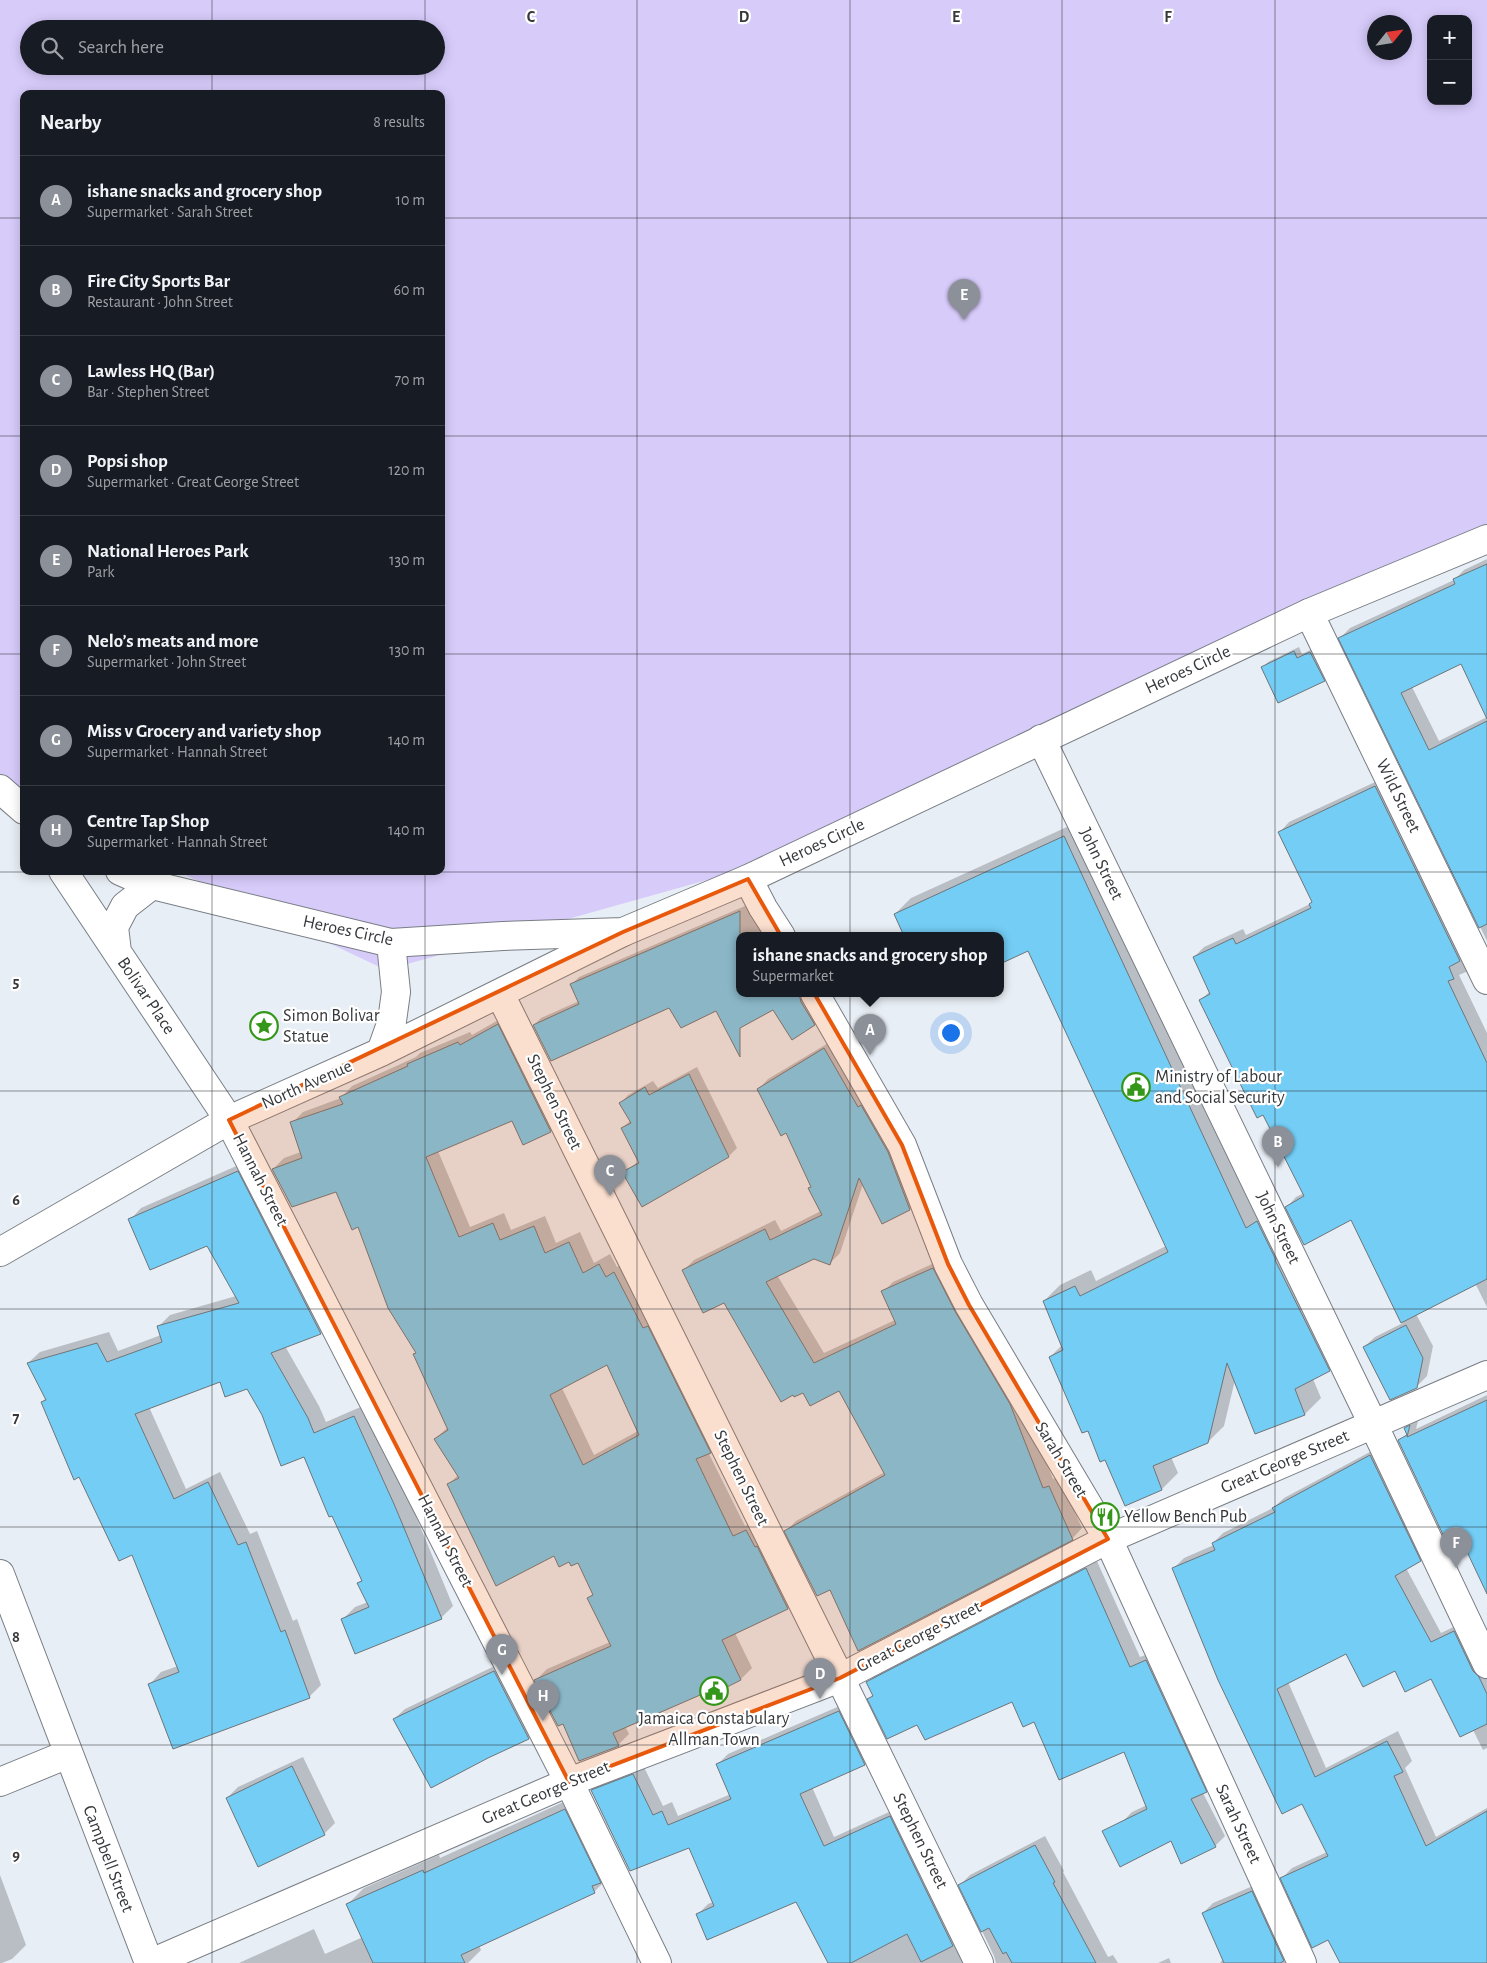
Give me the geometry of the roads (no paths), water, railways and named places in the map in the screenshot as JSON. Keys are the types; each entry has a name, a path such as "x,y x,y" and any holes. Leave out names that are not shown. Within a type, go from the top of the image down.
{"street":[{"name":"Heroes Circle","path":"129,875 152,885 391,943 503,936 622,932 748,879 1309,613 1487,539"},
{"name":"Wild Street","path":"1309,613 1487,980"},
{"name":"John Street","path":"1041,740 1373,1424 1487,1664"},
{"path":"0,789 20,807"},
{"name":"Bolivar Place","path":"66,875 229,1120"},
{"path":"748,879 778,932"},
{"path":"117,952 114,927 124,906 152,885"},
{"name":"North Avenue","path":"0,1252 229,1120 381,1052 622,932"},
{"path":"381,1052 392,1021 396,992 391,943"},
{"name":"Stephen Street","path":"500,994 840,1678 979,1963"},
{"name":"Sarah Street","path":"817,997 902,1145 948,1264 969,1305 1108,1539 1302,1963"},
{"name":"Hannah Street","path":"229,1120 569,1782 657,1963"},
{"name":"Great George Street","path":"150,1963 569,1782 840,1678 1108,1539 1487,1375"},
{"path":"0,1574 68,1754 0,1782"},
{"name":"Campbell Street","path":"68,1754 150,1963"}],"place":[{"name":"National Heroes Park","path":"964,320"},
{"name":"Simon Bolivar Statue","path":"264,1026"},
{"name":"ishane snacks and grocery shop","path":"870,1055"},
{"name":"Ministry of Labour and Social Security","path":"1136,1087"},
{"name":"Fire City Sports Bar","path":"1278,1167"},
{"name":"Lawless HQ (Bar)","path":"610,1196"},
{"name":"Yellow Bench Pub","path":"1105,1517"},
{"name":"Nelo’s meats and more","path":"1456,1568"},
{"name":"Miss v Grocery and variety shop","path":"502,1675"},
{"name":"Jamaica Constabulary Allman Town","path":"714,1691"},
{"name":"Popsi shop","path":"820,1699"},
{"name":"Centre Tap Shop","path":"543,1721"}]}
